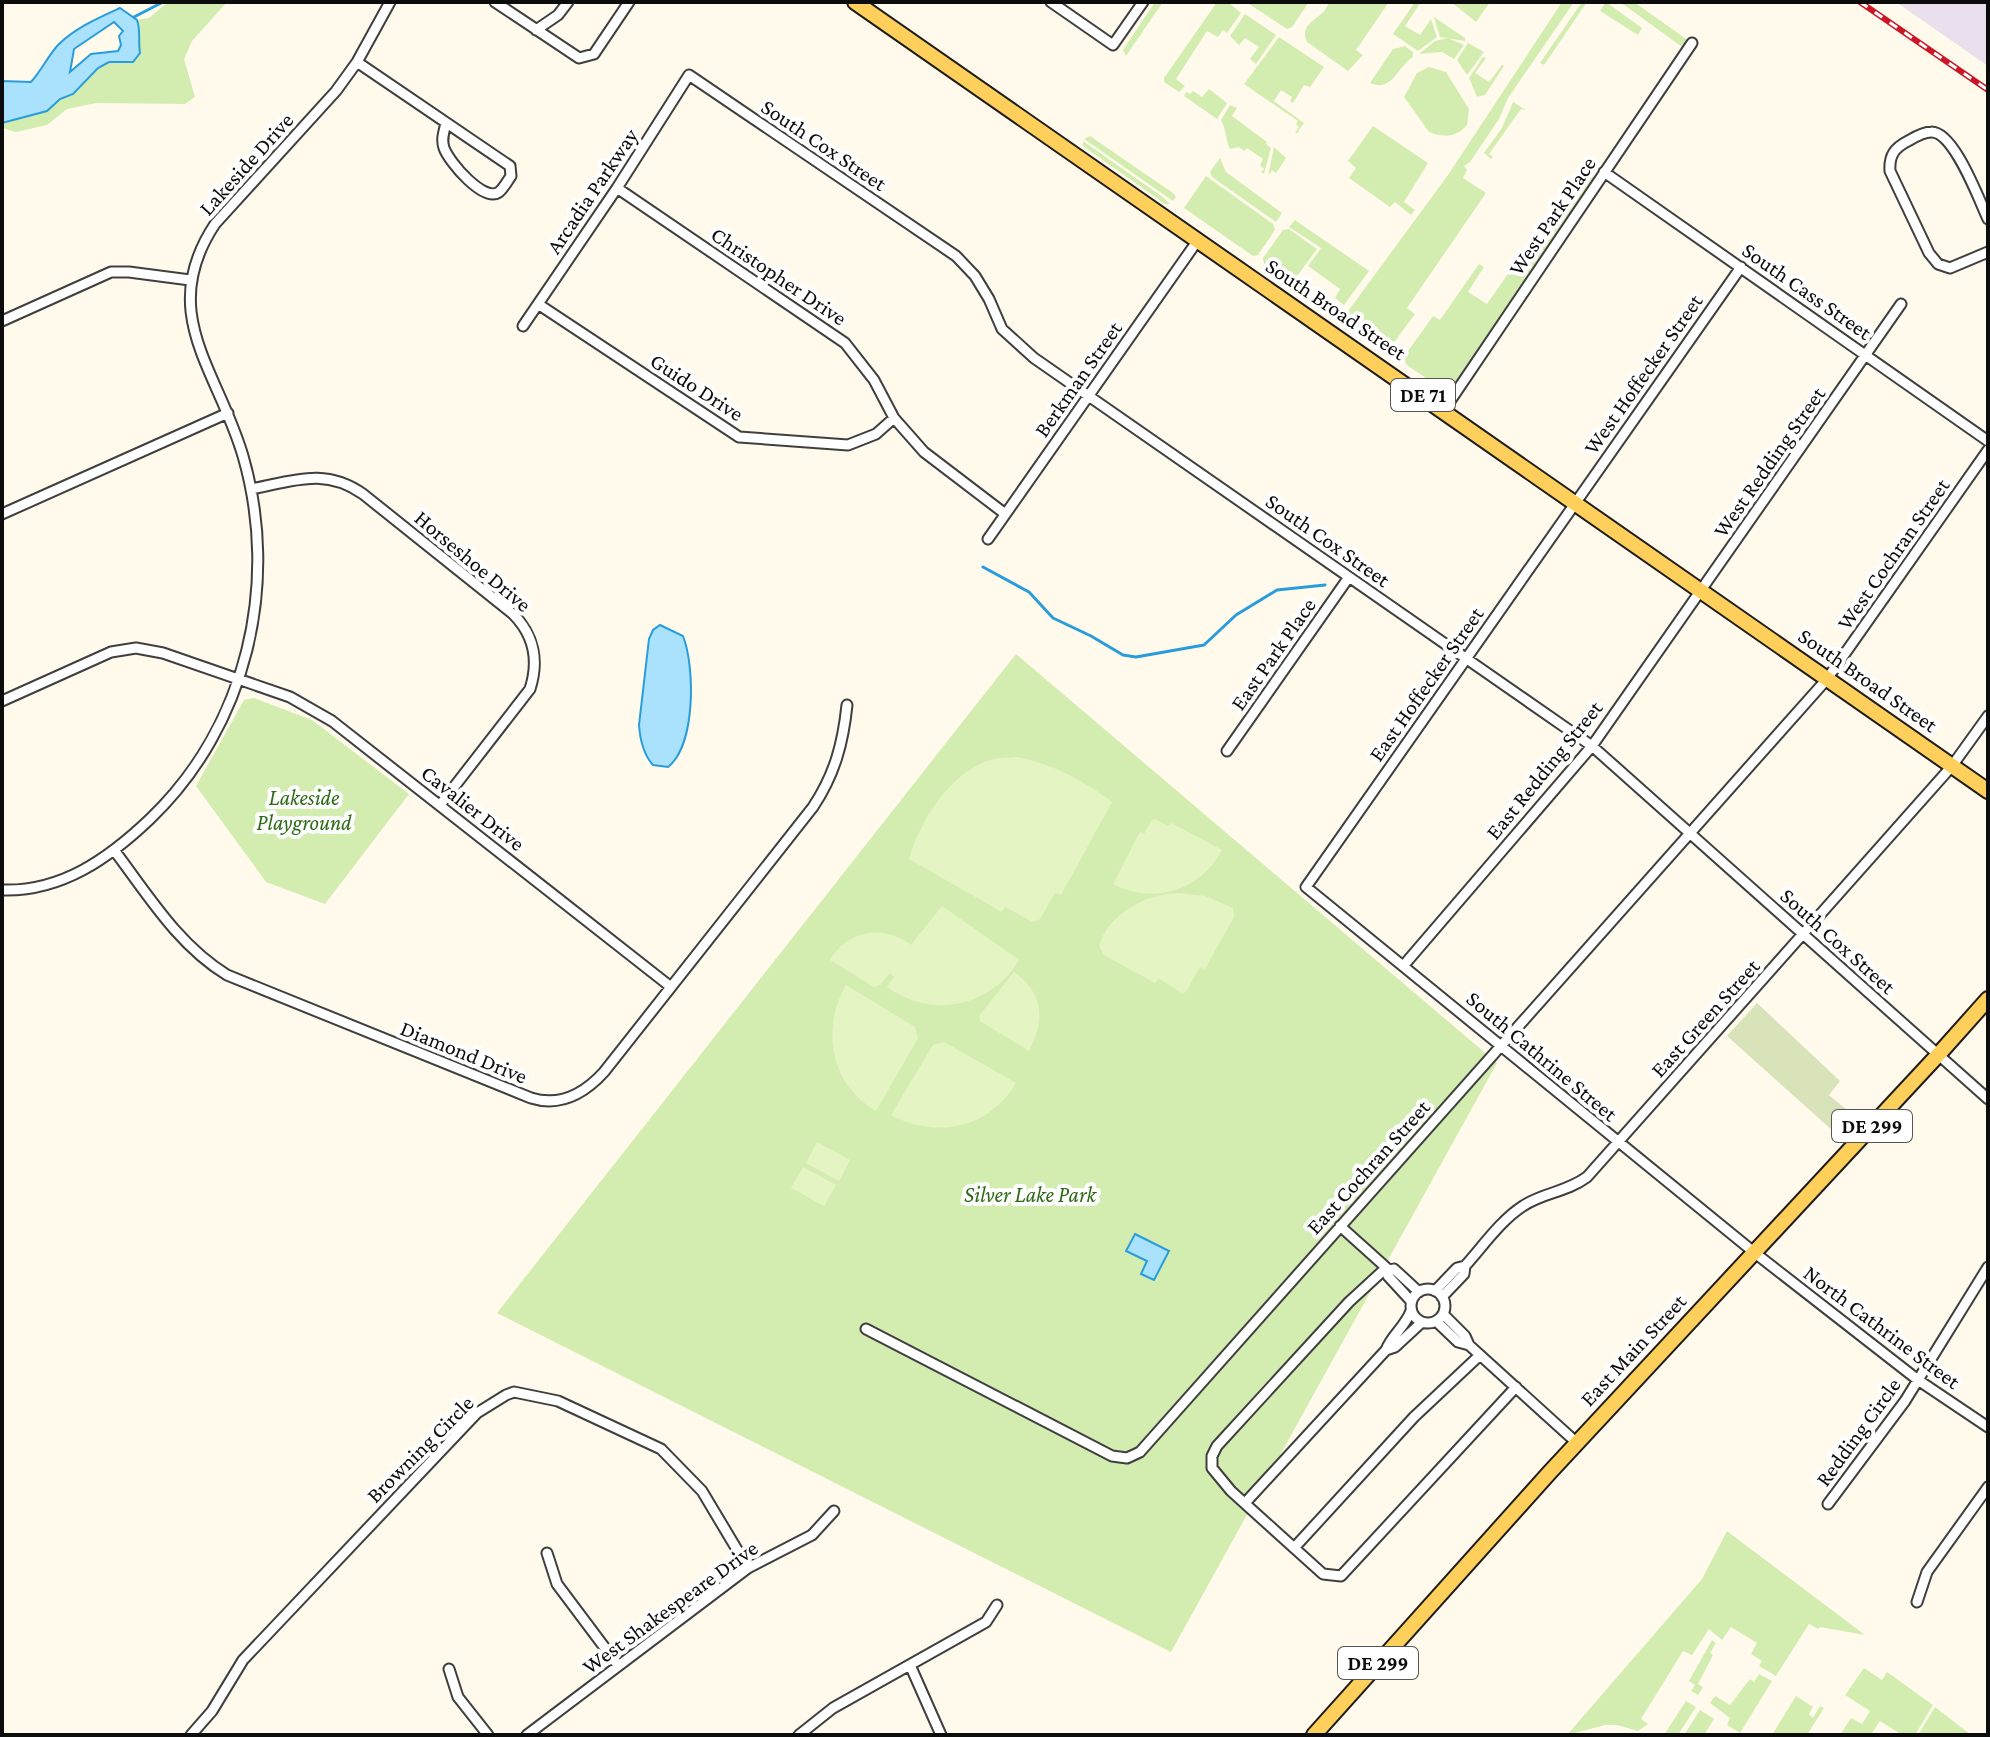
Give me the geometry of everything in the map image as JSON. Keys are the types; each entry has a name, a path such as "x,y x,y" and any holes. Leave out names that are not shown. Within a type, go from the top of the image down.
{"main road":[{"name":"South Broad Street","path":"855,2 1988,791"},
{"name":"East Main Street","path":"1314,1735 1577,1443 1988,999"}],"street":[{"name":"Lakeside Drive","path":"2,890 53,884 90,867 114,850 160,809 194,767 221,721 239,679 253,628 258,587 258,548 251,489 228,413 193,331 190,280 200,249 224,211 336,91 357,62 390,2"},
{"path":"495,2 579,58 594,54 629,2"},
{"path":"536,30 558,15 568,2"},
{"path":"1051,2 1113,45 1143,2"},
{"name":"West Park Place","path":"1444,410 1692,43"},
{"path":"357,62 510,166 511,176 499,192 489,195 479,191 445,151 442,137 446,123"},
{"name":"Arcadia Parkway","path":"523,326 689,75"},
{"name":"South Cox Street","path":"689,75 956,256 975,276 1002,329 1034,358 1592,746 1988,1099"},
{"path":"1988,219 1955,150 1944,136 1923,133 1895,150 1889,163 1890,171 1933,259 1950,268 1988,252"},
{"name":"South Cass Street","path":"1604,172 1988,441"},
{"name":"Christopher Drive","path":"617,188 845,343 874,380 894,418 924,452 1004,513"},
{"name":"Berkman Street","path":"988,539 1198,240"},
{"name":"West Hoffecker Street","path":"1576,502 1741,267"},
{"path":"2,321 111,272 190,280"},
{"name":"Guido Drive","path":"538,304 739,437 848,445 876,434 894,418"},
{"name":"West Redding Street","path":"1701,590 1901,304"},
{"path":"2,514 228,413"},
{"name":"West Cochran Street","path":"1827,679 1988,450"},
{"name":"Horseshoe Drive","path":"251,489 320,477 342,481 363,494 513,614 527,630 535,667 530,689 440,805"},
{"name":"East Hoffecker Street","path":"1306,887 1576,502"},
{"name":"East Park Place","path":"1227,751 1349,577"},
{"name":"East Redding Street","path":"1404,965 1592,746 1701,590"},
{"name":"Cavalier Drive","path":"2,701 124,648 150,649 312,708 671,987"},
{"name":"East Cochran Street","path":"866,1329 1105,1452 1127,1458 1140,1452 1827,679"},
{"name":"Diamond Drive","path":"114,850 195,954 227,975 539,1101 562,1100 575,1096 595,1082 823,792 841,748 847,705"},
{"name":"East Green Street","path":"1439,1294 1464,1274 1465,1266 1516,1211 1541,1197 1568,1190 1577,1184 1618,1143 1952,766 1988,716"},
{"name":"South Cathrine Street","path":"1306,887 1755,1253"},
{"path":"1340,1226 1387,1269 1388,1276 1421,1323"},
{"name":"North Cathrine Street","path":"1755,1253 1918,1380 1988,1427"},
{"name":"Redding Circle","path":"1828,1504 1905,1401 1988,1267"},
{"path":"1386,1350 1395,1347 1421,1323 1440,1317 1445,1305 1439,1294 1419,1292 1394,1269 1387,1269 1349,1302 1217,1446 1212,1456 1212,1468 1245,1503 1323,1574 1341,1576 1516,1387"},
{"path":"1245,1503 1405,1327 1419,1292"},
{"path":"1440,1317 1458,1342 1469,1345 1577,1443"},
{"path":"1294,1548 1414,1417 1480,1355"},
{"name":"Browning Circle","path":"191,1735 212,1711 243,1660 477,1413 514,1392 558,1401 661,1449 702,1491 748,1568"},
{"path":"1917,1602 1927,1572 1988,1487"},
{"name":"West Shakespeare Drive","path":"527,1735 748,1568 812,1535 834,1511"},
{"path":"547,1553 557,1584 617,1664"},
{"path":"799,1735 833,1708 986,1622 997,1605"},
{"path":"910,1665 941,1735"},
{"path":"449,1669 458,1697 488,1735"}],"shaded area":[{"path":"1896,2 1988,2 1988,66"}],"green space":[{"path":"168,2 227,2 192,41 184,59 195,97 185,104 96,103 67,109 47,125 16,132 2,128 2,123 47,111 60,99 73,94 98,68 109,62 133,62 140,53 137,20 149,18"},
{"path":"1155,2 1163,2 1126,56 1123,50"},
{"path":"1217,2 1228,2 1241,13 1227,33 1223,30 1218,37 1207,31 1176,79 1185,86 1179,92 1164,82 1164,78"},
{"path":"1246,2 1309,2 1292,27 1287,29"},
{"path":"1330,2 1389,2 1356,50 1363,55 1348,71 1307,42 1305,37 1308,25"},
{"path":"1415,2 1421,2 1405,26 1420,35 1431,19 1437,37 1418,51 1393,34"},
{"path":"1451,2 1490,2 1476,22"},
{"path":"1562,2 1574,2 1508,98 1499,119 1470,162 1464,166 1467,170 1463,178 1486,193 1407,308 1415,314 1396,340 1387,347 1381,346 1343,318 1448,175"},
{"path":"1582,2 1587,2 1544,65 1540,63"},
{"path":"1606,2 1642,28 1638,35 1600,11"},
{"path":"1620,2 1634,2 1689,41 1685,49"},
{"path":"1245,14 1276,35 1256,64 1250,59 1259,47 1245,38 1239,45 1230,36"},
{"path":"1434,17 1465,38 1465,41 1440,37"},
{"path":"1279,37 1324,67 1310,87 1304,85 1293,103 1290,101 1292,97 1281,90 1274,101 1304,123 1297,133 1298,121 1244,84"},
{"path":"1448,38 1464,45 1454,59 1442,52 1419,54 1435,41"},
{"path":"1468,43 1484,52 1467,75 1457,60"},
{"path":"1405,46 1413,52 1413,57 1394,78 1384,85 1370,83 1393,49"},
{"path":"1483,57 1486,58 1475,73 1489,82 1504,66 1485,95 1477,97 1469,78"},
{"path":"1429,67 1446,72 1469,109 1467,125 1455,134 1445,136 1429,132 1404,97 1417,73"},
{"path":"1209,89 1227,103 1217,119 1184,96 1186,92 1190,94 1193,91 1202,97"},
{"path":"1513,102 1526,110 1521,109 1489,154 1493,157 1491,159 1484,153 1502,128"},
{"path":"1230,105 1237,108 1232,116 1271,148 1264,174 1260,165 1263,159 1247,148 1244,151 1239,147 1230,149 1221,120"},
{"path":"1373,126 1428,163 1404,202 1415,210 1411,215 1395,202 1390,207 1349,178 1356,168 1348,161"},
{"path":"1090,136 1176,197 1173,201 1084,139"},
{"path":"1083,141 1170,204 1165,204 1083,146"},
{"path":"1274,147 1286,158 1276,173 1272,170 1268,176"},
{"path":"1220,158 1226,172 1282,213 1276,222 1212,177 1210,172"},
{"path":"1586,168 1593,172 1594,181 1450,394 1408,366 1406,354 1433,316 1440,320 1479,264 1484,267 1468,292 1487,304 1577,174"},
{"path":"1206,176 1273,224 1275,230 1258,255 1253,256 1184,208"},
{"path":"1295,220 1369,271 1344,305 1335,298 1340,289 1308,266 1321,248 1289,227"},
{"path":"1289,229 1317,249 1292,283 1264,264 1263,258 1283,230"},
{"name":"Silver Lake Park","path":"1016,654 1497,1063 1171,1652 497,1313"},
{"name":"Lakeside Playground","path":"254,698 312,720 409,794 325,904 266,882 196,786 244,700"},
{"path":"1016,757 1067,774 1112,802 1061,895 1055,893 1040,919 1033,922 1005,907 1002,912 909,859 929,814 950,786 976,766 994,759"},
{"path":"1155,819 1168,826 1171,823 1222,850 1201,876 1175,890 1144,893 1113,884 1140,832 1144,834"},
{"path":"1177,893 1205,896 1233,908 1234,917 1205,969 1200,967 1186,992 1182,993 1158,978 1155,983 1104,955 1099,946 1119,915 1153,897"},
{"path":"942,906 1019,960 993,989 977,998 941,1005 922,1003 887,987 894,977 890,973 880,985 874,987 830,960 846,942 867,933 889,934 911,945"},
{"path":"1014,972 1031,989 1039,1008 1038,1029 1029,1051 980,1021 979,1016"},
{"path":"846,985 915,1027 918,1038 876,1111 860,1100 848,1086 834,1054 834,1019"},
{"path":"1757,1003 1840,1081 1829,1095 1859,1120 1842,1139 1727,1036"},
{"path":"944,1042 1016,1083 1005,1099 991,1111 960,1125 926,1127 891,1115 933,1045"},
{"path":"817,1142 850,1160 839,1181 806,1163"},
{"path":"803,1167 836,1185 824,1206 791,1188"},
{"path":"1727,1531 1865,1635 1818,1629 1809,1624 1776,1676 1759,1666 1762,1661 1751,1654 1757,1643 1731,1627 1722,1640 1709,1629 1692,1655 1683,1651 1641,1719 1648,1724 1638,1731 1605,1725 1567,1735 1702,1579"},
{"path":"1712,1640 1716,1643 1710,1653 1713,1655 1698,1684 1703,1687 1698,1695 1691,1691 1695,1685 1689,1681"},
{"path":"1864,1668 1882,1680 1887,1672 1933,1705 1915,1735 1902,1735 1880,1721 1872,1733 1874,1735 1840,1735 1851,1718 1862,1724 1870,1711 1845,1695"},
{"path":"1759,1674 1772,1681 1740,1733 1727,1725 1730,1718 1710,1703 1715,1696 1730,1705 1750,1679 1754,1682"},
{"path":"1796,1696 1813,1707 1809,1714 1813,1718 1820,1706 1824,1708 1807,1735 1772,1735"},
{"path":"1686,1701 1696,1707 1678,1735 1664,1735"},
{"path":"1935,1707 1971,1735 1918,1735"},
{"path":"1700,1710 1714,1719 1704,1735 1684,1735"}],"water":[{"path":"120,8 137,20 139,28 140,53 133,62 109,62 98,68 73,94 60,99 47,111 2,123 2,81 31,82 54,49 65,39","holes":["114,22 123,31 119,36 121,45 118,51 91,54 70,72 74,49"]},
{"path":"660,625 683,636 690,666 688,724 684,741 668,767 653,765 650,761 639,725 649,639 653,630"},
{"path":"1135,1234 1169,1251 1154,1280 1141,1274 1147,1261 1126,1251"}],"waterway":[{"path":"134,17 163,2"},
{"path":"983,567 1029,592 1053,618 1123,655 1136,657 1204,645 1236,615 1277,590 1325,585"}],"railway":[{"path":"1860,2 1988,90"}]}
